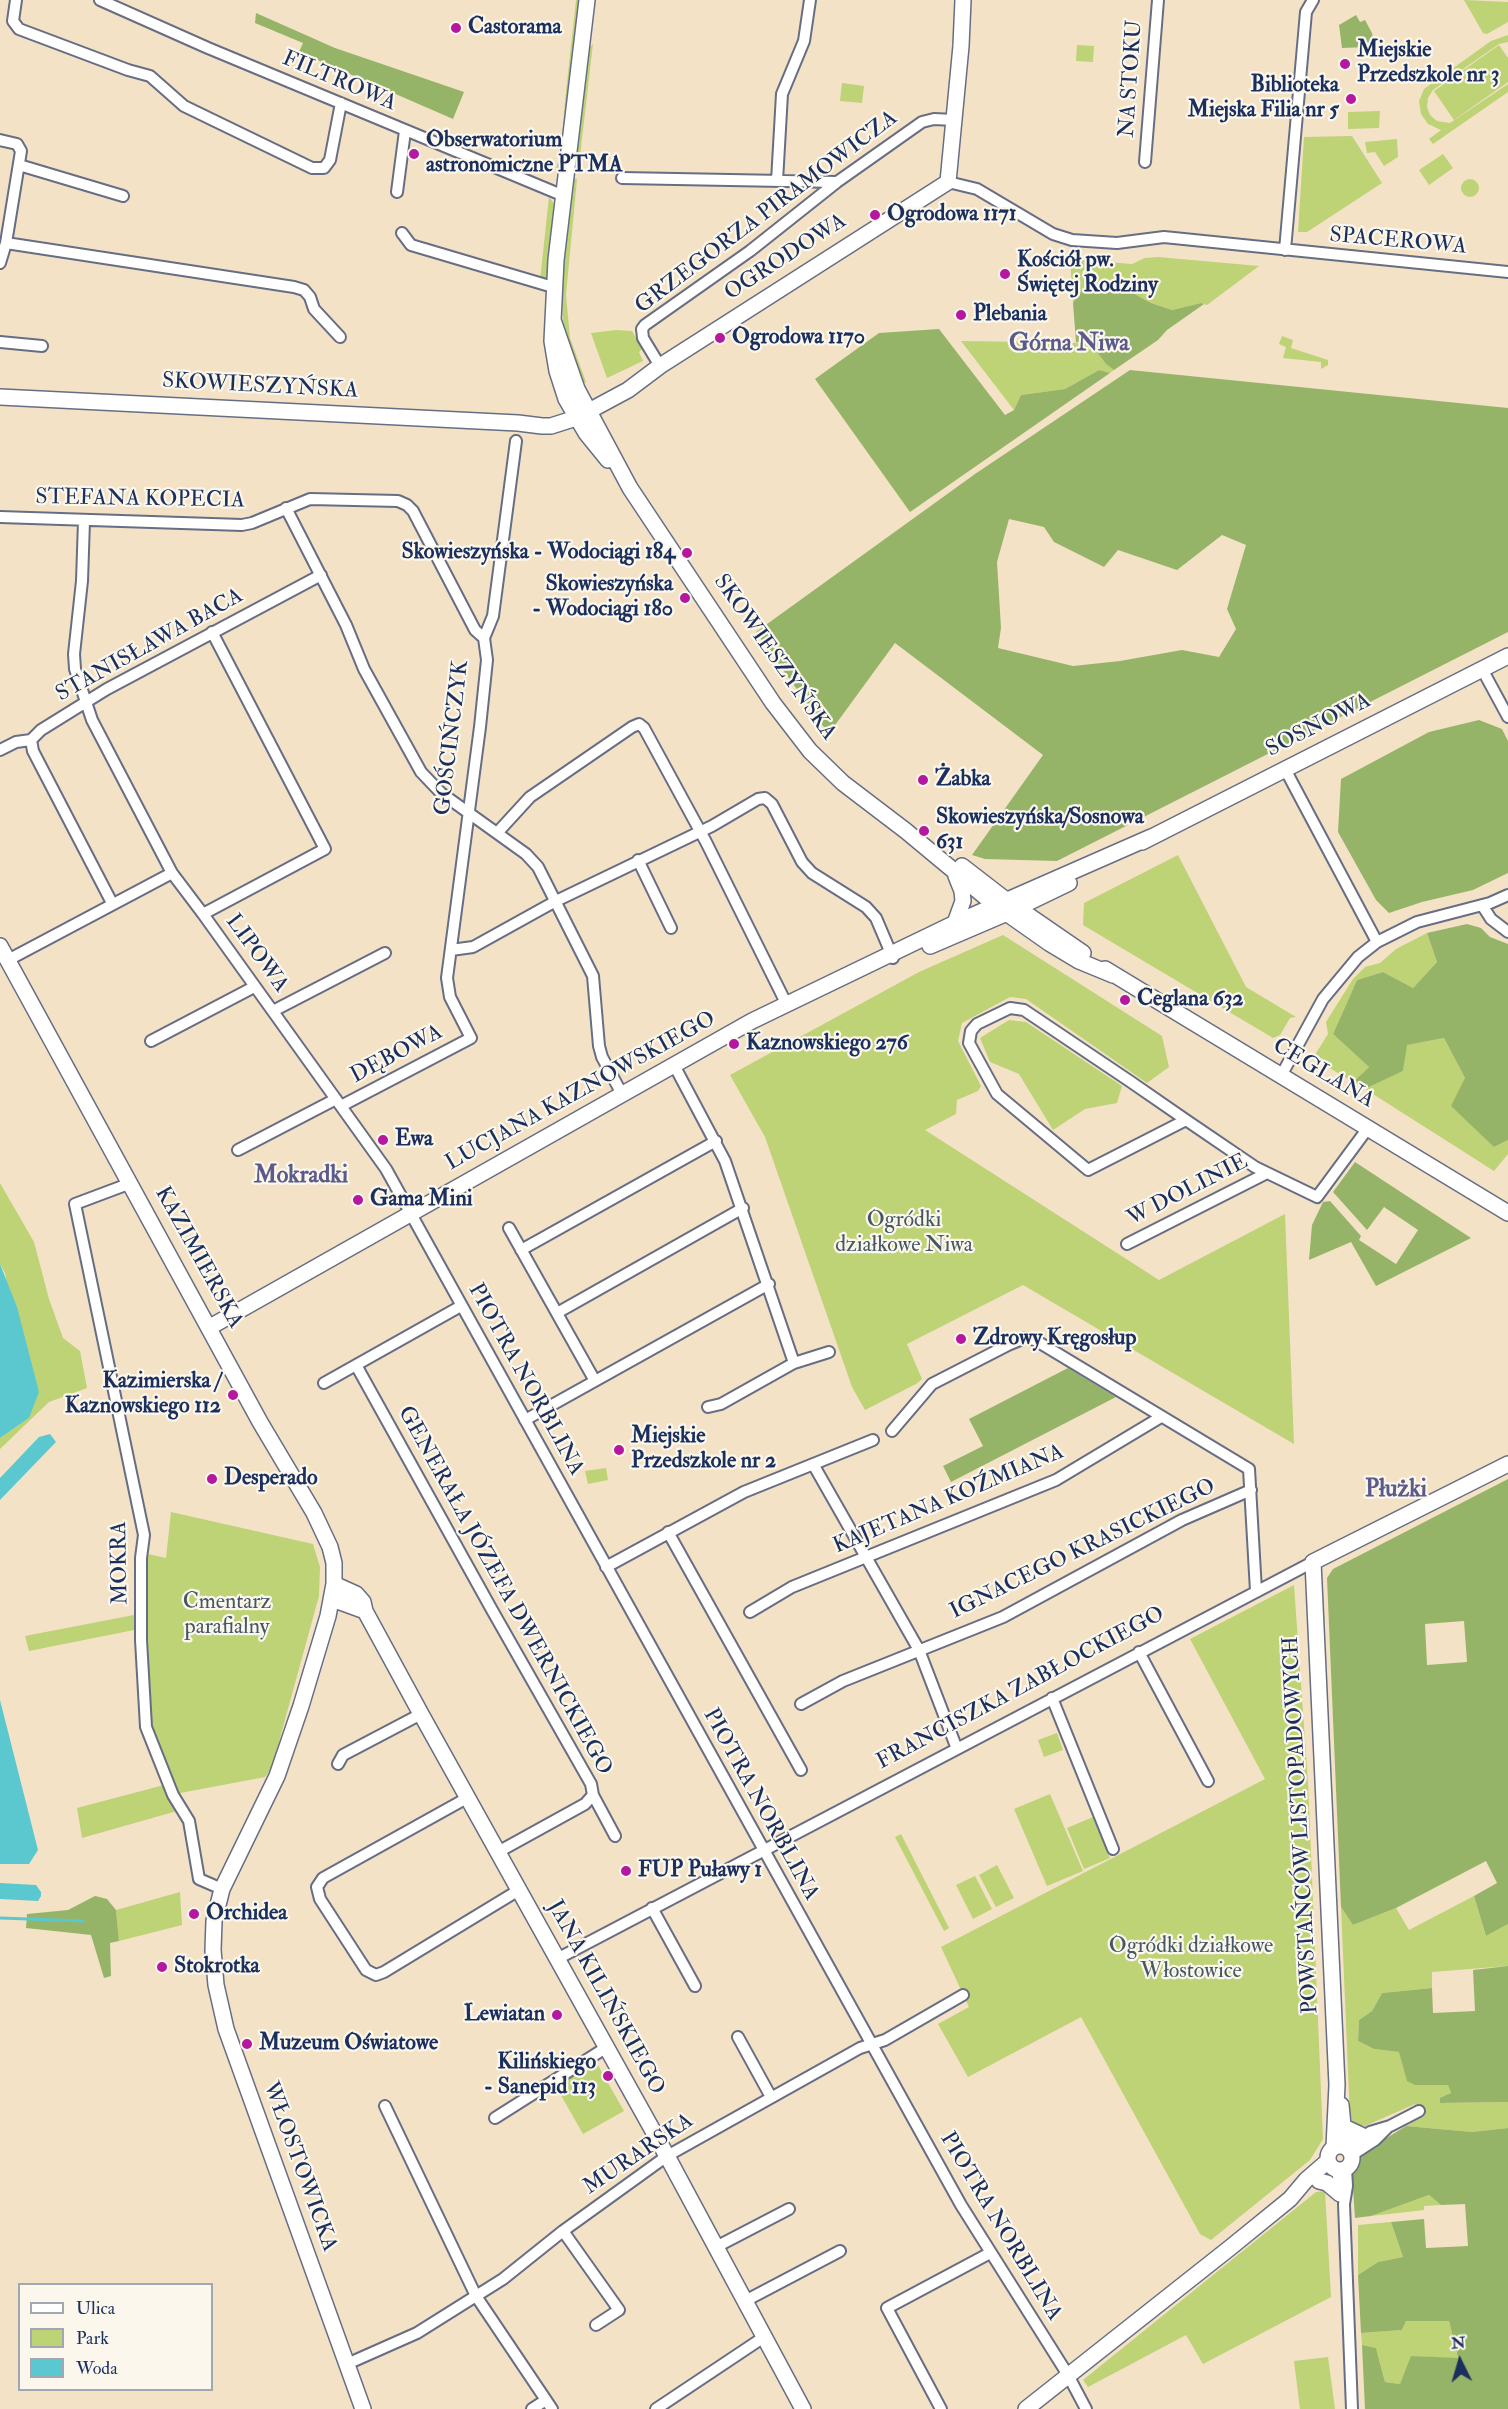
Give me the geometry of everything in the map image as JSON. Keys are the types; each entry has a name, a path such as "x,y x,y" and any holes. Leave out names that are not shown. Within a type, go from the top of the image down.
{"street":[{"path":"16,0 13,21 19,29 128,70 150,75 184,106 312,168 324,168 330,160 340,103"},
{"name":"FILTROWA","path":"100,0 208,48 564,196"},
{"path":"580,411 553,354 553,287 587,0"},
{"path":"777,181 782,94 804,41 810,0"},
{"path":"948,182 963,0"},
{"name":"NA STOKU","path":"1145,162 1158,0"},
{"path":"1285,250 1305,21 1307,6 1313,0"},
{"name":"GRZEGORZA PIRAMOWICZA","path":"654,370 642,329 750,251 837,182 922,122 934,119 954,120"},
{"path":"397,192 405,131"},
{"path":"0,140 14,142 20,147 6,243 0,263"},
{"path":"19,165 123,196"},
{"path":"622,178 837,182"},
{"name":"SPACEROWA","path":"948,182 977,189 1053,234 1072,240 1117,243 1164,237 1508,272"},
{"name":"OGRODOWA","path":"580,411 628,390 654,370 948,182"},
{"path":"402,233 411,245 553,287"},
{"path":"6,243 294,287 304,290 310,297 314,309 340,337"},
{"path":"0,342 42,346"},
{"name":"SKOWIESZYŃSKA","path":"0,396 518,423 580,411 790,726 825,767 906,831 954,873 1006,906"},
{"name":"GOŚCIŃCZYK","path":"471,1038 448,990 447,978 486,667 484,638 492,622 516,441"},
{"name":"STEFANA KOPECIA","path":"0,517 242,525 252,523 299,502 320,497 398,501 407,504 475,630 484,638"},
{"path":"286,508 346,625 364,669 412,759 441,793 468,810 526,854 538,867 593,976 599,1046 602,1057 622,1094"},
{"name":"LIPOWA","path":"84,520 82,581 74,660 85,704 172,873 380,1160 411,1214"},
{"name":"STANISŁAWA BACA","path":"0,750 16,742 31,740 40,730 107,689 321,575"},
{"path":"203,914 324,849 212,632"},
{"name":"SOSNOWA","path":"1006,906 1151,837 1508,656"},
{"path":"1482,669 1508,717"},
{"path":"497,833 530,797 632,726 639,724 644,728 700,831 787,1005"},
{"path":"31,740 33,751 112,903"},
{"path":"1285,769 1377,942"},
{"path":"451,950 473,947 556,901 700,831 758,799 765,798 772,804 802,862 813,873 872,912 892,958"},
{"name":"SKOWIESZYŃSKA","path":"906,831 960,865 1006,906"},
{"name":"SOSNOWA","path":"1006,906 1047,893 1103,866 1151,837"},
{"path":"638,860 671,928"},
{"path":"4,953 172,873"},
{"path":"954,873 962,891 963,901 955,923"},
{"path":"1047,893 1042,918 1048,927"},
{"path":"1282,1074 1333,984 1358,957 1377,942 1417,922 1482,905 1508,895"},
{"path":"1482,905 1491,919 1508,932"},
{"name":"LUCJANA KAZNOWSKIEGO","path":"892,958 955,923 1006,906"},
{"name":"LUCJANA KAZNOWSKIEGO","path":"210,1327 622,1094 787,1005 1006,906"},
{"name":"CEGLANA","path":"1006,906 1048,927 1113,975 1282,1074 1508,1213"},
{"name":"CEGLANA","path":"1006,906 1048,943 1079,961 1113,975"},
{"name":"KAZIMIERSKA","path":"4,953 260,1422 325,1535 334,1563 333,1592"},
{"path":"273,1011 385,953"},
{"path":"151,1041 254,987"},
{"path":"1186,1120 1088,1170 997,1094 969,1043 971,1031 977,1024 1010,1008 1024,1010 1267,1173 1317,1197 1368,1128"},
{"name":"DĘBOWA","path":"238,1150 471,1038"},
{"path":"674,1065 716,1141 743,1208 794,1363"},
{"path":"521,1250 716,1141"},
{"name":"W DOLINIE","path":"1127,1244 1267,1173"},
{"name":"MOKRA","path":"131,1184 75,1204 144,1535 141,1558 141,1640 146,1727 173,1796 189,1821 199,1879 222,1889"},
{"path":"557,1313 743,1208"},
{"name":"PIOTRA NORBLINA","path":"411,1214 871,2044 990,2253 1068,2375 1086,2409"},
{"path":"509,1228 595,1381"},
{"path":"525,1420 769,1284"},
{"path":"324,1383 461,1306"},
{"path":"892,1431 932,1384 1025,1338 1035,1340 1245,1466 1251,1474 1256,1591"},
{"path":"708,1407 721,1404 794,1363 829,1352"},
{"name":"GENERAŁA JÓZEFA DWERNICKIEGO","path":"356,1365 591,1784 593,1795 615,1836"},
{"name":"KAJETANA KOŹMIANA","path":"750,1612 792,1587 1056,1480 1161,1417"},
{"path":"606,1567 744,1492 873,1440"},
{"path":"813,1464 919,1650 957,1749"},
{"name":"FRANCISZKA ZABŁOCKIEGO","path":"557,1959 1256,1591 1508,1464"},
{"name":"IGNACEGO KRASICKIEGO","path":"801,1704 843,1681 1003,1617 1162,1531 1251,1490"},
{"path":"668,1532 801,1770"},
{"name":"POWSTAŃCÓW LISTOPADOWYCH","path":"1313,1562 1353,2409"},
{"name":"WŁOSTOWICKA","path":"333,1592 301,1706 277,1776 222,1889 214,1921 213,1950 216,1984 226,2029 363,2409"},
{"name":"JANA KILIŃSKIEGO","path":"333,1592 365,1611 667,2156 803,2409"},
{"path":"1139,1653 1208,1781"},
{"path":"1052,1698 1113,1849"},
{"path":"338,1764 343,1755 421,1714"},
{"path":"498,1852 585,1804 593,1795"},
{"path":"467,1798 323,1878 316,1887 320,1899 366,1970 376,1975 519,1890"},
{"path":"652,1908 695,1986"},
{"name":"MURARSKA","path":"347,2364 417,2333 476,2296 518,2268 563,2231 667,2156 860,2048 885,2040 963,1995"},
{"path":"738,2037 771,2097"},
{"path":"495,2118 607,2047"},
{"name":"POWSTAŃCÓW LISTOPADOWYCH","path":"1337,2085 1344,2127 1340,2158"},
{"path":"385,2106 476,2296 549,2404 532,2409"},
{"path":"1026,2409 1290,2199 1319,2181 1363,2136 1390,2126 1419,2111"},
{"path":"1290,2199 1306,2180 1340,2158 1375,2140 1390,2126"},
{"path":"1344,2127 1363,2136"},
{"path":"1319,2181 1327,2183 1342,2199"},
{"path":"716,2247 789,2209"},
{"path":"563,2231 619,2310 596,2325"},
{"path":"745,2301 840,2252"},
{"path":"941,2409 887,2308 990,2253"},
{"path":"656,2409 669,2405 764,2337"}],"green space":[{"path":"576,0 581,0 561,170 556,168 561,154"},
{"path":"1464,0 1508,2 1508,22 1487,34 1483,33"},
{"path":"256,13 335,48 464,92 453,119 299,52 303,43 255,23"},
{"path":"1356,15 1360,22 1365,20 1373,39 1368,47 1342,48 1339,25"},
{"path":"1508,35 1508,42 1499,44 1433,90 1428,98 1427,107 1430,115 1437,121 1450,123 1508,84 1508,92 1433,144 1429,139 1441,130 1428,124 1421,114 1419,101 1424,89 1491,41"},
{"path":"593,44 578,173 572,172 587,50"},
{"path":"1077,45 1094,46 1093,62 1076,61"},
{"path":"1499,45 1508,58 1508,82 1454,120 1434,91"},
{"path":"842,83 864,86 862,103 840,101"},
{"path":"1380,111 1379,128 1348,129 1348,112"},
{"path":"1352,136 1382,183 1307,232 1298,232 1304,137"},
{"path":"1397,139 1398,157 1384,166 1375,152 1367,153 1365,142"},
{"path":"1443,154 1453,168 1429,185 1419,170"},
{"path":"572,178 577,179 566,295 570,338 586,382 581,384 564,333 561,295"},
{"path":"1470,179 1476,182 1479,188 1476,194 1470,197 1464,194 1461,188 1464,182"},
{"path":"549,197 556,206 548,278 544,281 540,280"},
{"path":"1158,257 1259,266 1207,305 1201,303 1172,310 1151,303 1115,283 1079,292 1073,303 1070,259 1132,264 1145,258"},
{"path":"1115,283 1151,303 1172,310 1204,304 1167,330 1158,340 1114,370 1106,364 1090,343 1076,342 1073,303 1079,292"},
{"path":"939,329 1005,415 1014,410 1021,395 1065,389 1099,370 1110,373 910,512 815,379 879,333"},
{"path":"632,331 642,349 639,352 643,361 607,378 591,333"},
{"path":"1282,336 1293,340 1291,348 1328,360 1328,365 1321,369 1321,362 1283,358 1286,347 1279,344"},
{"path":"961,341 1090,343 1106,364 1114,370 1110,373 1099,370 1065,389 1021,395 1014,410"},
{"path":"1130,370 1508,408 1508,632 1057,861 985,859 972,855 1043,755 895,643 830,732 823,726 756,632 975,474","holes":["1009,519 1044,527 1054,542 1104,567 1118,550 1177,570 1222,535 1246,545 1227,609 1236,629 1219,657 1182,650 1120,661 1073,666 998,648 1001,628 997,562"]},
{"path":"1479,720 1502,729 1508,741 1508,873 1473,890 1422,902 1389,913 1376,900 1338,832 1341,779 1429,732"},
{"path":"1178,855 1246,987 1296,1017 1290,1018 1280,1035 1273,1038 1083,925 1084,903"},
{"path":"1467,924 1481,928 1490,937 1508,944 1508,1140 1494,1147 1451,1106 1465,1078 1444,1038 1407,1045 1403,1071 1365,1089 1353,1082 1369,1067 1333,1034 1357,980 1383,972 1413,988 1437,962 1427,933"},
{"path":"1427,933 1437,962 1413,988 1383,972 1357,980 1333,1034 1369,1067 1353,1082 1313,1058 1328,1034 1326,1022 1353,979 1365,967 1380,963 1396,949"},
{"name":"Ogródki działkowe Niwa","path":"1003,935 1162,1036 1169,1067 1147,1083 1026,999 1010,997 962,1023 958,1041 981,1086 978,1091 957,1100 956,1114 925,1130 1159,1280 1285,1214 1294,1444 1023,1285 907,1344 922,1379 865,1410 852,1387 765,1137 730,1075 919,972"},
{"path":"1009,1020 1026,1022 1122,1086 1117,1103 1085,1109 1053,1130 1019,1074 990,1062 980,1038"},
{"path":"1444,1038 1465,1078 1494,1147 1508,1140 1508,1154 1494,1171 1365,1089 1403,1071 1406,1045"},
{"path":"1355,1162 1471,1238 1376,1286 1351,1242 1309,1260 1312,1225 1323,1202 1330,1201 1361,1236 1359,1240 1396,1264 1418,1230 1384,1207 1367,1230 1333,1192"},
{"path":"0,1183 34,1242 49,1299 63,1338 80,1351 87,1388 49,1402 0,1449 0,1438 29,1418 5,1273 0,1264"},
{"path":"1068,1368 1116,1397 951,1482 943,1466 983,1446 969,1419"},
{"path":"606,1468 608,1480 588,1484 585,1471"},
{"path":"1508,1479 1508,1924 1486,1936 1474,1896 1497,1883 1486,1861 1396,1908 1353,1925 1341,1907 1327,1578 1333,1569","holes":["1464,1621 1467,1662 1427,1665 1425,1624"]},
{"name":"Cmentarz parafialny","path":"171,1512 313,1544 320,1567 319,1596 272,1767 265,1777 175,1794 147,1723 143,1553 166,1558"},
{"name":"Ogródki działkowe Włostowice","path":"1294,1585 1308,1782 1323,2139 1310,2160 1211,2240 1200,2234 1081,2017 968,2077 938,2024 969,2007 941,1947 1265,1779 1190,1639"},
{"path":"139,1614 139,1629 29,1651 25,1636"},
{"path":"1057,1733 1063,1750 1044,1757 1038,1740"},
{"path":"164,1785 177,1811 82,1838 77,1808"},
{"path":"1050,1794 1083,1871 1047,1886 1014,1809"},
{"path":"1093,1817 1110,1858 1084,1869 1067,1828"},
{"path":"901,1834 949,1928 944,1931 895,1837"},
{"path":"997,1865 1014,1898 996,1907 979,1875"},
{"path":"975,1876 992,1909 973,1919 956,1885"},
{"path":"180,1892 182,1925 119,1941 116,1910"},
{"path":"95,1896 107,1899 116,1910 119,1941 110,1943 111,1976 104,1978 91,1935 26,1928 27,1914 68,1910"},
{"path":"1474,1896 1486,1936 1508,1924 1508,1966 1432,1972 1432,1988 1382,1993 1372,2011 1359,2020 1358,2041 1374,2049 1400,2052 1407,2080 1415,2085 1448,2085 1451,2093 1441,2103 1508,2102 1508,2128 1472,2132 1406,2126 1422,2117 1415,2104 1365,2126 1355,2125 1350,2117 1341,1907 1353,1925 1396,1908 1409,1930"},
{"path":"1508,1966 1508,2102 1440,2103 1440,2098 1451,2093 1448,2085 1415,2085 1407,2081 1399,2052 1374,2049 1358,2041 1359,2020 1372,2011 1382,1993 1432,1988 1433,2013 1475,2011 1473,1970"},
{"path":"595,2060 624,2111 583,2134 554,2083"},
{"path":"1406,2126 1472,2132 1508,2128 1508,2409 1365,2409 1362,2345 1376,2348 1385,2382 1400,2384 1411,2356 1458,2358 1449,2321 1406,2321 1402,2330 1361,2333 1358,2275 1378,2262 1403,2257 1391,2222 1424,2219 1426,2248 1468,2246 1465,2204 1441,2205 1429,2195 1371,2216 1355,2218 1352,2174 1361,2154"},
{"path":"1325,2191 1331,2297 1203,2364 1186,2335 1088,2387 1083,2380 1316,2192"},
{"path":"1429,2195 1441,2205 1424,2206 1424,2210 1371,2216"},
{"path":"1391,2222 1403,2257 1378,2262 1358,2275 1358,2225"},
{"path":"1406,2321 1449,2321 1458,2359 1412,2356 1400,2384 1385,2382 1376,2348 1362,2345 1361,2333 1402,2330"},
{"path":"1328,2357 1335,2409 1300,2409 1294,2361"}],"water":[{"path":"0,1264 17,1307 39,1392 29,1418 0,1438"},
{"path":"50,1434 56,1442 0,1500 0,1478 39,1437"},
{"path":"0,1700 38,1850 29,1864 0,1864"},
{"path":"0,1883 36,1885 41,1896 38,1901 0,1899"}],"waterway":[{"path":"0,1918 83,1921"}],"place":[{"name":"Castorama","path":"456,28"},
{"name":"Miejskie Przedszkole nr 3","path":"1345,64"},
{"name":"Biblioteka Miejska Filia nr 5","path":"1351,99"},
{"name":"Obserwatorium astronomiczne PTMA","path":"414,154"},
{"name":"Ogrodowa 1171","path":"875,215"},
{"name":"Kościół pw. Świętej Rodziny","path":"1005,274"},
{"name":"Plebania","path":"961,315"},
{"name":"Ogrodowa 1170","path":"720,338"},
{"name":"Skowieszyńska - Wodociągi 184","path":"687,553"},
{"name":"Skowieszyńska - Wodociągi 180","path":"685,598"},
{"name":"Żabka","path":"923,780"},
{"name":"Skowieszyńska/Sosnowa 631","path":"924,831"},
{"name":"Ceglana 632","path":"1125,1000"},
{"name":"Kaznowskiego 276","path":"734,1044"},
{"name":"Ewa","path":"383,1140"},
{"name":"Gama Mini","path":"358,1200"},
{"name":"Zdrowy Kręgosłup","path":"961,1339"},
{"name":"Kazimierska / Kaznowskiego 112","path":"233,1395"},
{"name":"Miejskie Przedszkole nr 2","path":"619,1450"},
{"name":"Desperado","path":"212,1479"},
{"name":"FUP Puławy 1","path":"626,1871"},
{"name":"Orchidea","path":"194,1914"},
{"name":"Stokrotka","path":"162,1967"},
{"name":"Lewiatan","path":"557,2015"},
{"name":"Muzeum Oświatowe","path":"247,2044"},
{"name":"Kilińskiego - Sanepid 113","path":"608,2076"}],"district":[{"name":"Górna Niwa","path":"1069,345"},
{"name":"Mokradki","path":"301,1177"},
{"name":"Płużki","path":"1396,1491"}]}
